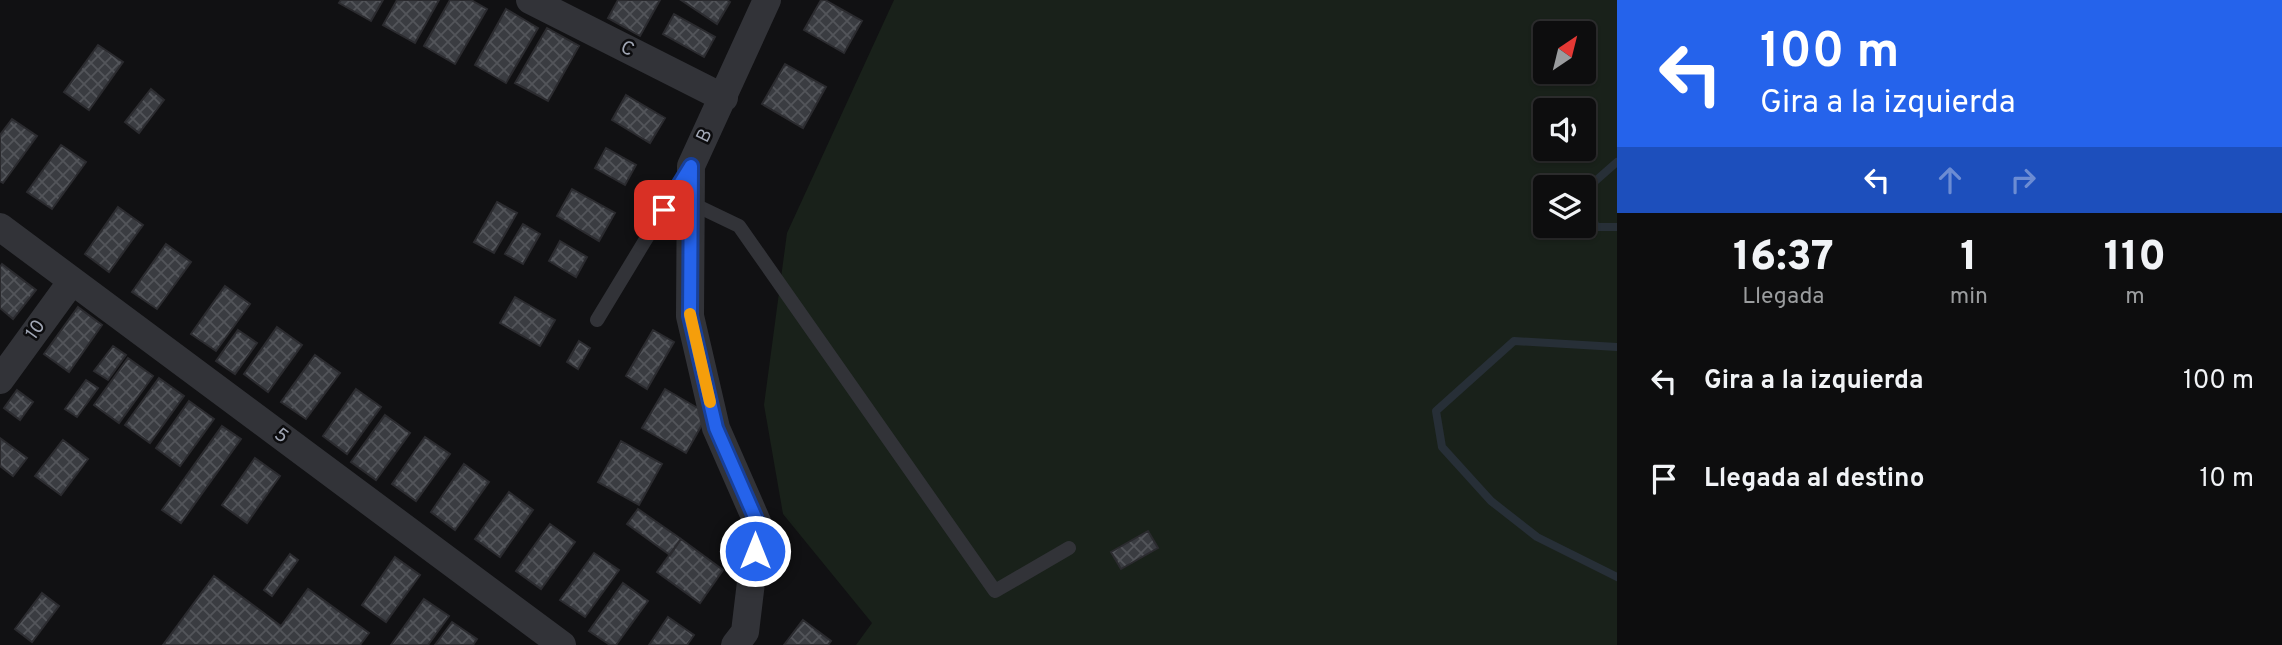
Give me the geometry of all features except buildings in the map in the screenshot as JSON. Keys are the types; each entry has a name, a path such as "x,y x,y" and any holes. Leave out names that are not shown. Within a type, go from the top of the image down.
{"street":[{"name":"C","path":"530,0 723,97"},
{"name":"B","path":"735,645 745,632 758,524 716,428 690,316 691,166 767,0"},
{"name":"5","path":"0,227 562,645"},
{"name":"10","path":"0,380 72,281"}],"lane":[{"path":"597,320 691,166"},
{"path":"691,204 739,226 995,592 1069,548"}],"shaded area":[{"path":"894,0 1617,0 1617,645 856,645 872,623 783,514 764,405 787,233"}],"waterway":[{"path":"1596,180 1617,162"},
{"path":"1596,227 1617,227"},
{"path":"1617,347 1514,341 1436,411 1442,447 1491,501 1537,537 1617,577"}],"slow traffic":[{"path":"690,314 710,402"}],"route":[{"path":"664,210 691,166 690,316 716,428 758,524 755,551"}]}
